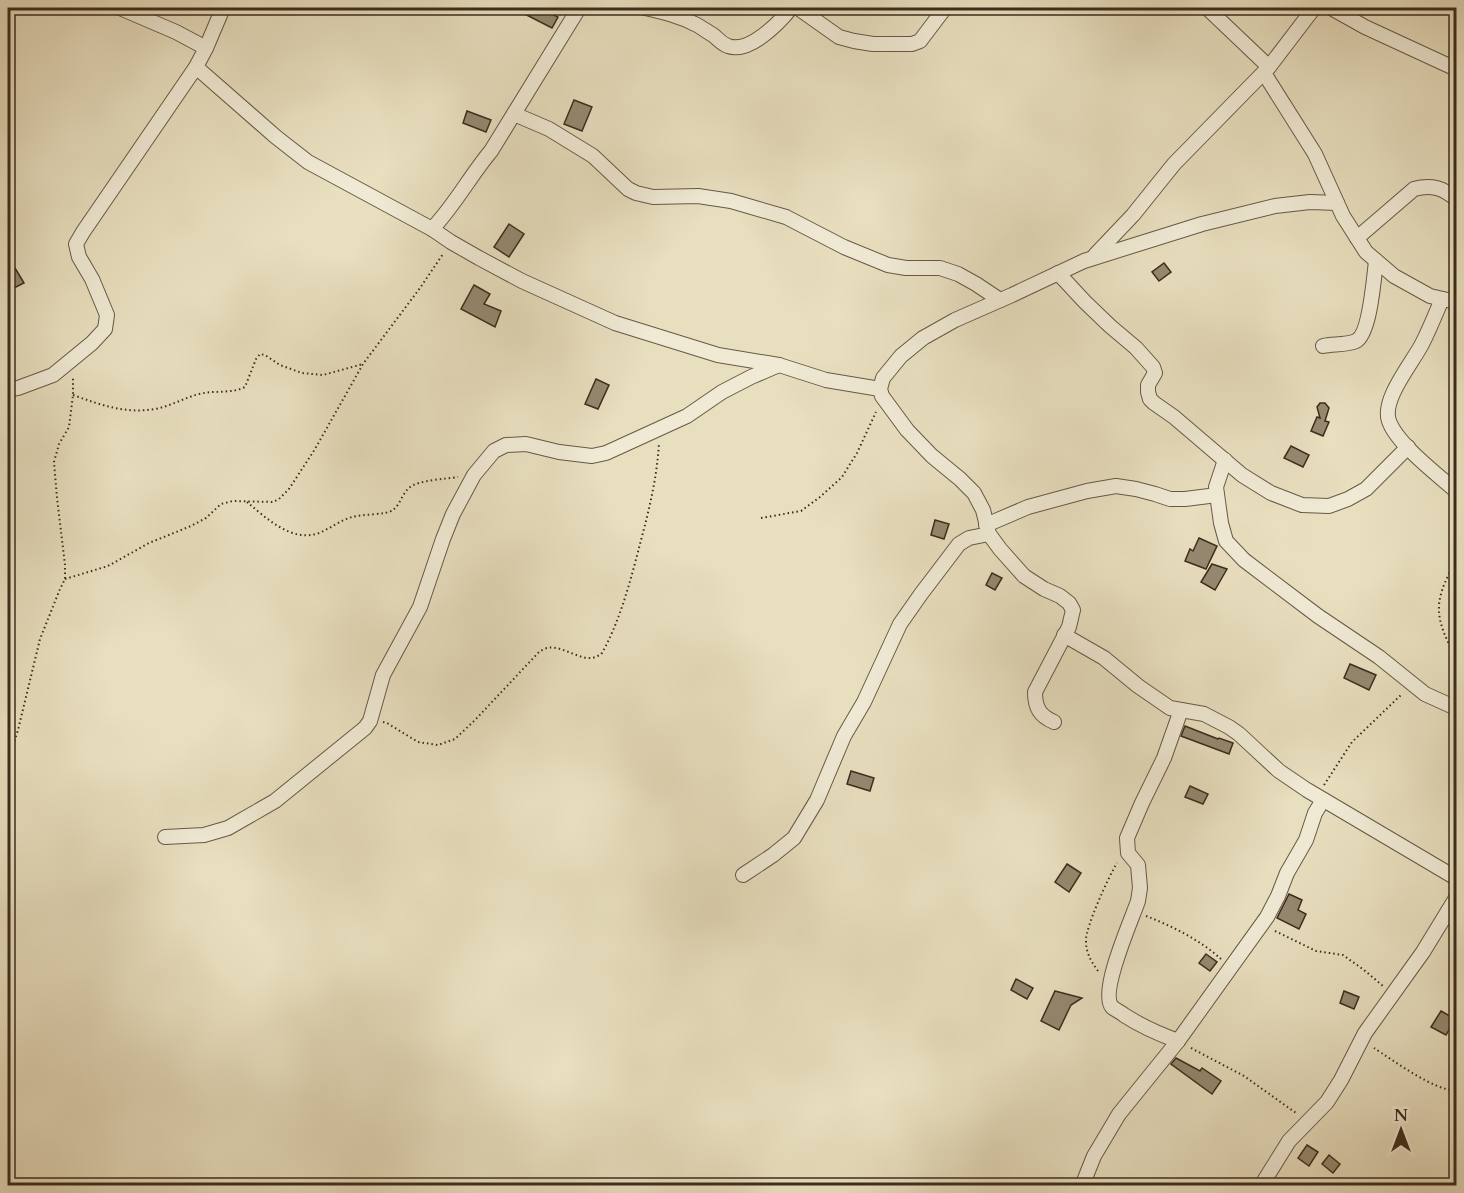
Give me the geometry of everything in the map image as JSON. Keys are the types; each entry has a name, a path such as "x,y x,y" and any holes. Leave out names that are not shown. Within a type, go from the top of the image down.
{"street":[{"path":"120,8 176,32 206,48"},
{"path":"8,390 53,375 92,343 105,329 107,315 92,279 79,257 76,244 196,67 223,8"},
{"path":"432,228 446,214 491,151 579,8"},
{"path":"645,8 676,16 696,25 724,45 734,48 746,46 756,40 783,18 791,8"},
{"path":"798,8 839,38 873,44 912,44 920,41 945,8"},
{"path":"1207,8 1266,70 1315,154 1343,216 1366,252 1394,276 1430,296 1456,302"},
{"path":"1093,258 1133,215 1174,164 1266,70 1314,8"},
{"path":"1332,8 1365,27 1456,69"},
{"path":"196,67 308,162 432,228 451,242 522,281 615,323 718,355 779,365 826,380 881,392"},
{"path":"514,114 549,129 593,156 628,189 636,193 653,197 698,196 786,217 844,247 888,265 906,268 940,268 958,274 1000,300"},
{"path":"1357,238 1414,189 1425,186 1446,190 1456,199"},
{"path":"1054,722 1045,718 1038,710 1035,692 1072,618 1073,610 1069,603 1060,596 1024,576 987,530 983,510 974,493 907,430 881,392 880,384 883,378 901,356 923,338 955,320 1093,258 1202,224 1275,206 1310,202 1337,203"},
{"path":"1323,345 1359,340 1367,323 1376,261"},
{"path":"1058,273 1153,367 1155,373 1148,384 1150,399 1242,475 1271,493 1302,505 1329,506 1366,489 1408,447"},
{"path":"1442,299 1422,343 1395,389 1389,405 1388,419 1395,432 1415,456 1456,491"},
{"path":"165,837 204,835 228,828 275,801 365,728 370,721 383,675 420,607 453,514 474,475 494,451 506,445 526,444 559,452 592,456 606,453 687,416 722,392 779,365"},
{"path":"1225,460 1216,487 1217,495 1226,540 1244,560 1318,616 1379,657 1425,694 1456,708"},
{"path":"743,875 794,838 817,800 844,736 864,702 900,624 959,544 1028,507 1087,491 1116,486 1170,499 1217,495"},
{"path":"1064,635 1104,658 1170,708 1204,714 1229,727 1279,771 1320,798 1456,878"},
{"path":"1178,1041 1138,1024 1112,1007 1110,987 1111,977 1139,895 1138,865 1128,853 1127,838 1164,758 1181,710"},
{"path":"1082,1185 1094,1156 1119,1114 1178,1041 1262,924 1306,840 1320,798"},
{"path":"1261,1185 1289,1141 1327,1102 1361,1040 1424,952 1456,898"}],"path":[{"path":"65,579 108,566 149,543 206,518 221,504 233,501 279,499 290,489 325,433 363,364 451,242"},
{"path":"73,395 107,407 128,411 156,409 199,394 239,391 245,387 260,354 302,373 323,375 363,364"},
{"path":"8,753 18,730 40,639 65,579 54,462 59,444 69,428 73,395 73,359"},
{"path":"761,518 801,511 842,477 857,453 881,392"},
{"path":"370,721 387,723 418,742 438,745 455,739 476,720 539,652 547,648 555,648 587,657 599,657 603,653 623,604 653,495 658,463 659,429"},
{"path":"247,502 285,530 308,536 350,517 385,514 393,511 408,488 414,484 474,475"},
{"path":"1456,561 1438,601 1441,629 1456,661"},
{"path":"1320,798 1352,742 1413,684"},
{"path":"1110,987 1088,957 1086,939 1089,926 1115,865 1121,856 1128,853"},
{"path":"1135,909 1143,915 1167,924 1206,947 1229,967"},
{"path":"1262,924 1316,951 1343,955 1365,969 1392,994"},
{"path":"1361,1040 1435,1086 1450,1091 1456,1090"},
{"path":"1178,1041 1244,1076 1308,1121"}],"building":[{"path":"513,8 539,8 558,17 552,28"},
{"path":"574,100 592,107 582,131 564,124"},
{"path":"467,111 491,120 486,132 463,123"},
{"path":"509,224 524,234 509,257 494,247"},
{"path":"1164,263 1171,272 1159,281 1152,272"},
{"path":"15,268 24,283 14,288 8,278 8,273"},
{"path":"474,285 490,294 484,304 501,311 495,327 461,309"},
{"path":"596,379 609,385 598,409 585,404"},
{"path":"1320,403 1325,403 1329,408 1325,421 1329,422 1323,436 1311,431 1317,417 1320,418 1317,407"},
{"path":"1291,446 1309,455 1303,467 1284,458"},
{"path":"935,520 949,524 944,539 931,535"},
{"path":"1199,538 1217,546 1206,569 1185,561 1190,549 1193,551"},
{"path":"1212,564 1227,569 1215,590 1201,582"},
{"path":"992,573 1002,578 995,590 986,585"},
{"path":"1350,664 1376,675 1369,690 1344,678"},
{"path":"1185,726 1233,743 1229,754 1181,736"},
{"path":"851,771 874,778 870,791 847,784"},
{"path":"1190,786 1208,794 1203,804 1185,797"},
{"path":"1067,864 1081,873 1069,892 1055,882"},
{"path":"1289,894 1302,900 1298,910 1306,914 1299,929 1277,918"},
{"path":"1206,954 1217,962 1210,971 1199,963"},
{"path":"1016,979 1033,988 1027,999 1011,990"},
{"path":"1055,991 1082,998 1071,1005 1059,1030 1041,1021"},
{"path":"1344,991 1359,997 1354,1009 1340,1003"},
{"path":"1441,1011 1455,1019 1446,1035 1431,1027"},
{"path":"1176,1058 1200,1071 1202,1068 1221,1081 1212,1094 1171,1064"},
{"path":"1307,1145 1318,1152 1309,1166 1298,1158"},
{"path":"1329,1155 1340,1164 1333,1173 1322,1164"}]}
